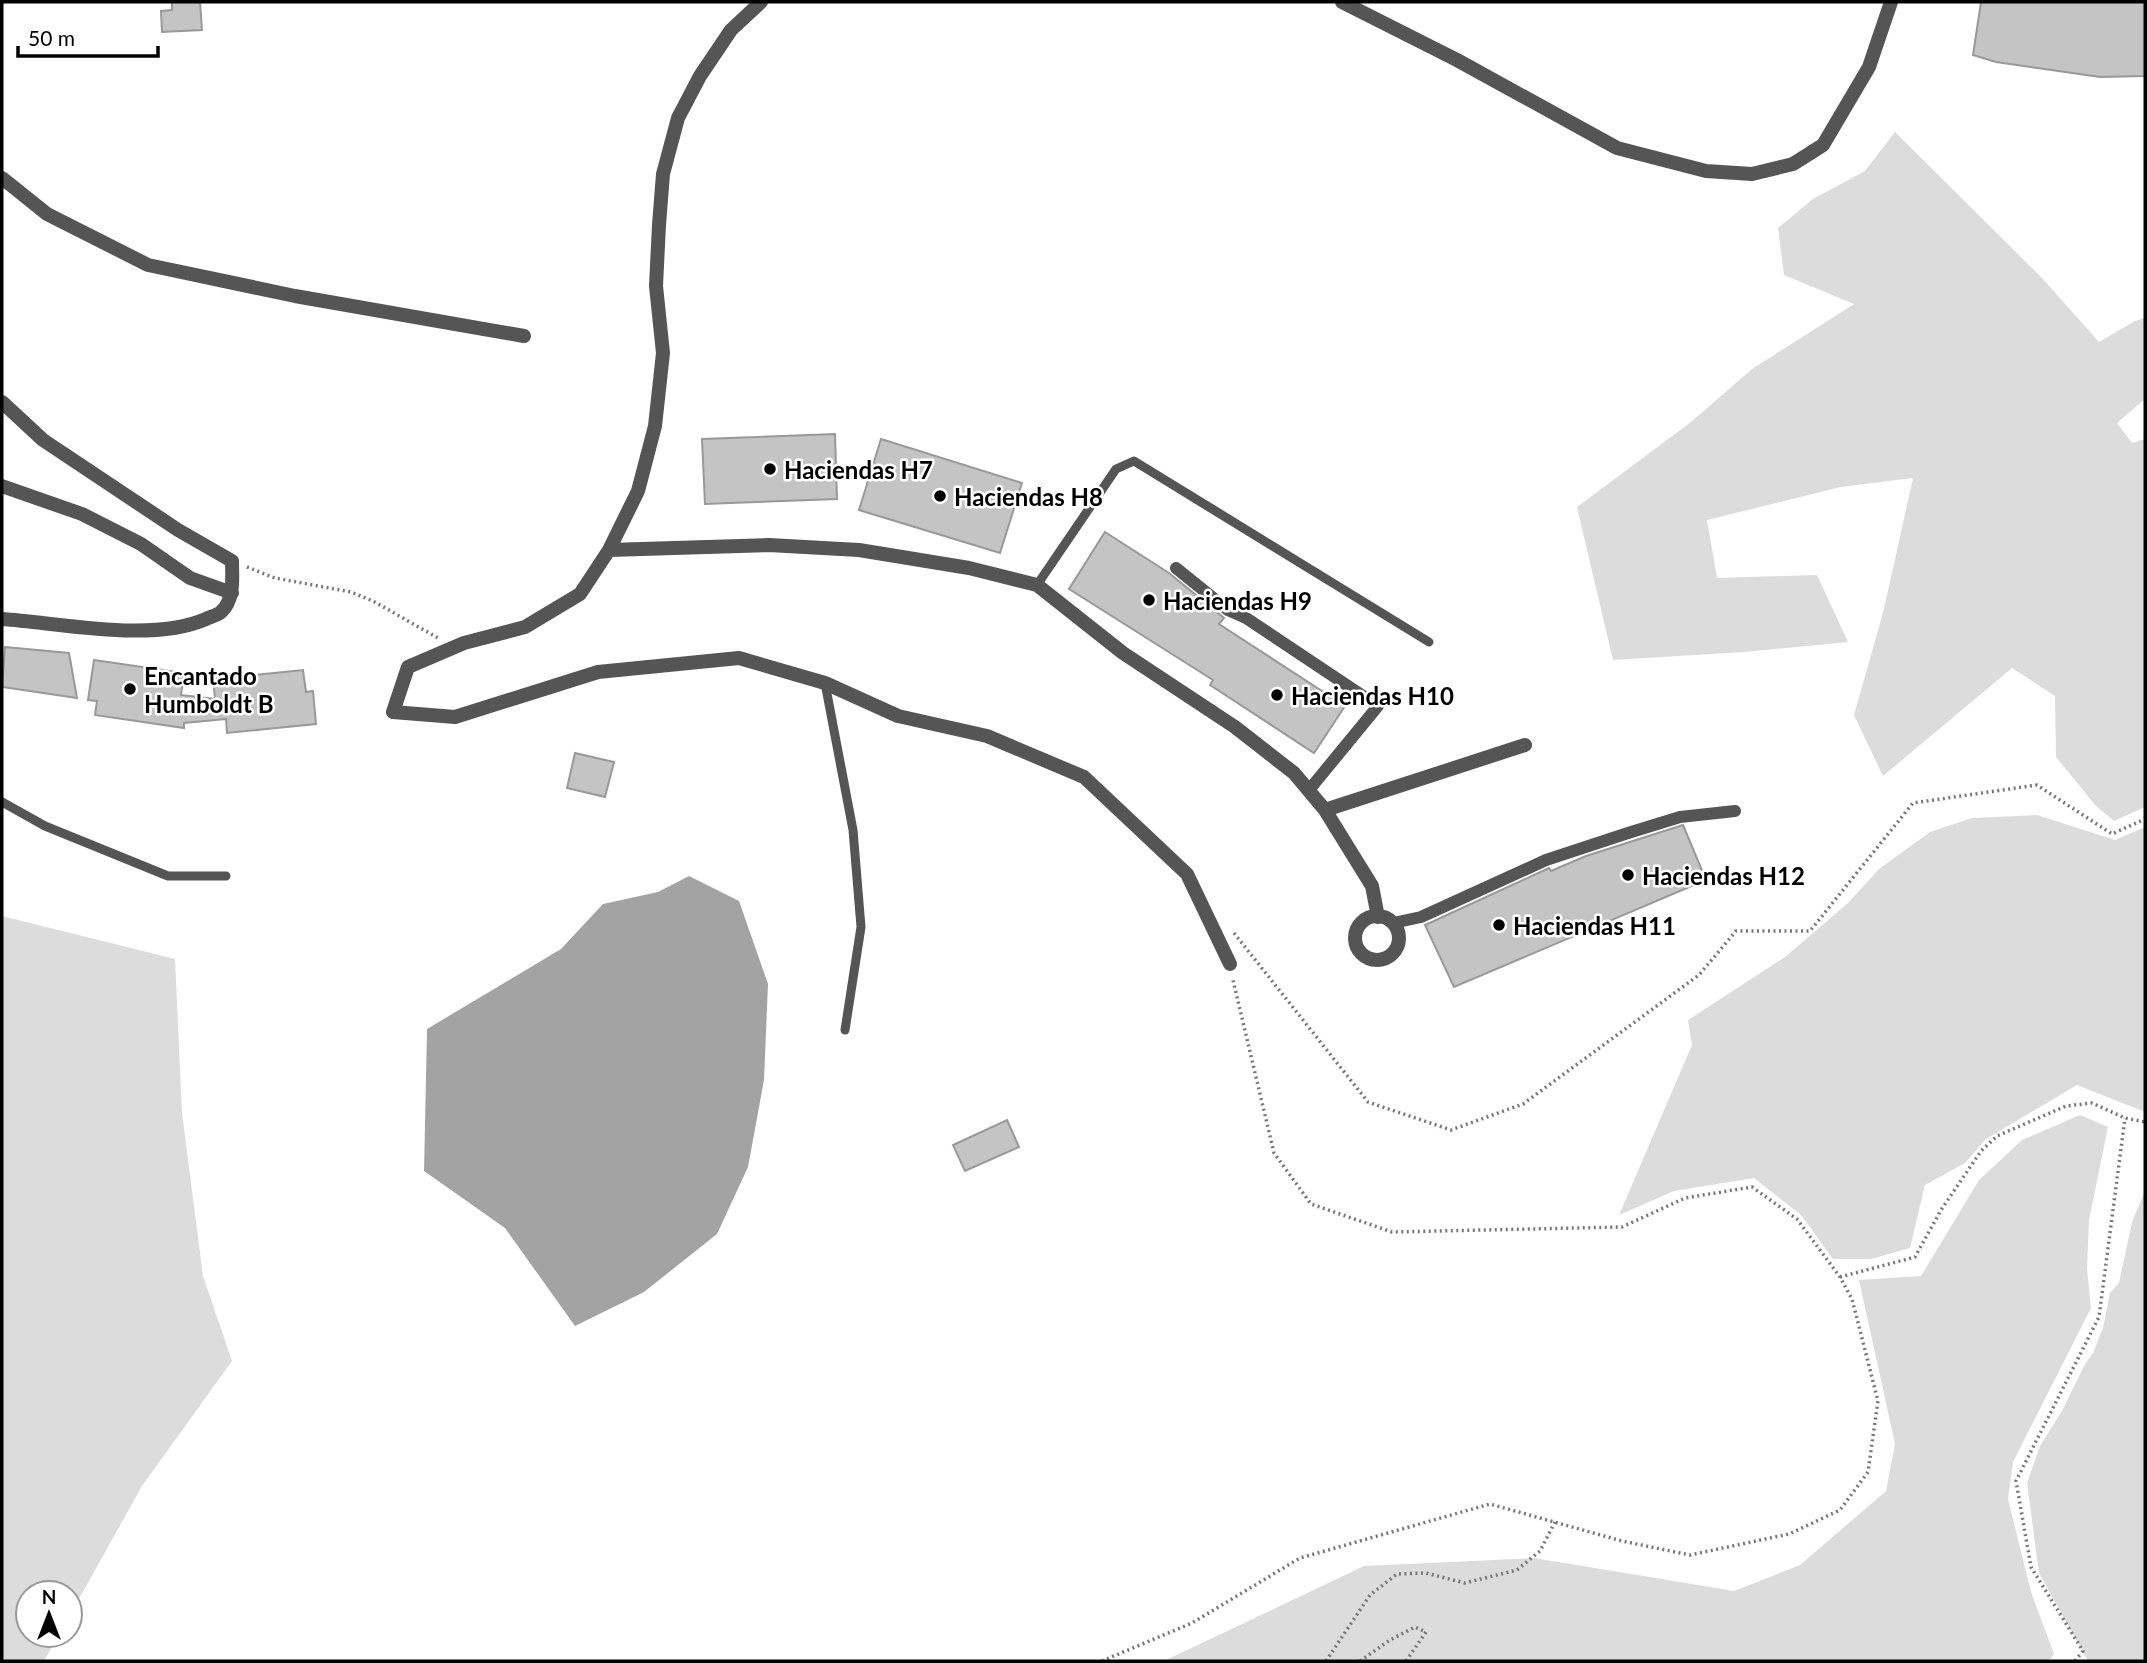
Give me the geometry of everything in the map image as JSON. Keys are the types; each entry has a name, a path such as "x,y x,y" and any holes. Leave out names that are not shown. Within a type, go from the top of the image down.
{"street":[{"path":"761,2 731,30 700,76 678,118 663,174 659,225 656,286 663,353 655,426 638,491 609,550 580,594 525,627 464,643 408,667 393,712 455,717 598,672 738,658 825,683 898,716 987,736 1084,777 1187,874 1230,964"},
{"path":"1342,2 1457,60 1617,148 1706,171 1752,174 1793,164 1823,145 1869,67 1891,2"},
{"path":"2,178 47,214 148,265 295,296 524,337"},
{"path":"2,402 43,440 178,530 232,561 232,593 221,613 198,622 155,630 2,619"},
{"path":"2,486 82,514 141,544 190,578 232,593"},
{"path":"609,550 769,545 859,550 970,568 1037,586 1123,653 1236,727 1294,773 1325,810 1372,886 1378,917"},
{"path":"1176,568 1228,610 1245,618 1378,706 1309,790"},
{"path":"1325,810 1525,745"},
{"path":"1393,923 1399,936 1395,951 1383,959 1369,958 1358,948 1356,934 1364,922 1378,917 1393,923 1421,917 1546,860 1680,817 1735,811"}],"lane":[{"path":"1037,586 1116,469 1134,461 1429,642"},
{"path":"825,683 853,830 862,927 845,1030"},
{"path":"2,802 45,826 168,876 226,876"}],"path":[{"path":"232,561 275,578 351,592 373,601 436,638 464,643"},
{"path":"1230,928 1368,1102 1451,1130 1523,1104 1699,975 1736,931 1810,931 1913,803 2037,785 2112,834 2145,819"},
{"path":"1102,1661 1192,1623 1300,1558 1490,1504 1622,1541 1690,1555 1789,1534 1840,1510 1868,1472 1878,1401 1852,1299 1840,1277 1797,1219 1752,1187 1685,1198 1622,1227 1392,1232 1311,1204 1274,1153 1230,964"},
{"path":"1840,1277 1914,1257 1941,1210 1981,1151 1997,1136 2066,1106 2092,1103 2125,1118 2145,1122"},
{"path":"2075,1661 2083,1651 2031,1567 2016,1481 2099,1317 2125,1118"},
{"path":"1326,1661 1370,1595 1397,1574 1426,1573 1465,1583 1517,1570 1540,1551 1555,1522"},
{"path":"1360,1661 1415,1626 1426,1632 1406,1661"}],"shaded area":[{"path":"1895,132 2041,277 2099,342 2145,318 2145,399 2117,423 2132,443 2145,439 2145,807 2114,821 2096,806 2056,757 2055,696 2012,668 1883,776 1854,715 1884,609 1913,478 1841,487 1707,520 1717,578 1817,575 1848,642 1613,660 1577,507 1691,422 1752,369 1854,304 1784,275 1778,228 1813,199 1865,171"},
{"path":"2037,815 2115,840 2145,827 2145,1112 2077,1085 1986,1139 1965,1163 1925,1185 1910,1248 1871,1259 1833,1259 1801,1215 1754,1178 1674,1191 1619,1215 1692,1045 1688,1020 1785,957 1848,903 1879,869 1930,832 1972,818"},
{"path":"689,876 739,901 768,984 764,1080 748,1167 717,1234 644,1292 575,1326 505,1228 424,1171 427,1029 561,949 603,904 658,892"},
{"path":"2,916 175,959 182,1113 203,1276 232,1361 142,1486 84,1590 84,1579 14,1579 14,1649 51,1649 44,1661 2,1661"},
{"path":"2080,1115 2108,1127 2089,1220 2087,1269 2091,1308 2013,1462 2008,1499 2031,1592 2054,1654 2049,1661 1164,1661 1364,1566 1534,1558 1734,1591 1800,1565 1886,1491 1895,1444 1859,1280 1921,1276 1979,1180 2022,1140"},
{"path":"2145,1191 2145,1661 2088,1661 2039,1573 2027,1483 2040,1446 2093,1353 2103,1328 2110,1293 2119,1283 2132,1222"}],"building":[{"path":"172,2 200,2 202,30 162,32 161,11 172,10"},
{"path":"1981,2 2145,2 2145,76 2100,77 1996,62 1973,55"},
{"name":"Haciendas H7","path":"835,434 837,499 705,504 702,439"},
{"name":"Haciendas H8","path":"881,439 1022,483 1000,553 859,510"},
{"path":"1105,532 1169,573 1224,618 1219,624 1345,706 1314,753 1210,685 1213,680 1069,589"},
{"path":"5,647 69,653 77,698 2,687"},
{"path":"94,660 184,673 181,695 215,699 213,679 303,670 306,692 313,691 316,724 227,733 226,719 184,723 184,728 95,715 97,701 88,700"},
{"path":"575,753 614,762 605,797 567,788"},
{"path":"1683,825 1706,880 1454,987 1425,925 1549,868 1551,871 1586,856"},
{"path":"1007,1120 1019,1147 965,1171 953,1145"}],"place":[{"name":"Haciendas H7","path":"770,469"},
{"name":"Haciendas H8","path":"940,496"},
{"name":"Haciendas H9","path":"1149,600"},
{"name":"Encantado Humboldt B","path":"130,689"},
{"name":"Haciendas H10","path":"1277,695"},
{"name":"Haciendas H12","path":"1628,875"},
{"name":"Haciendas H11","path":"1499,925"}]}
